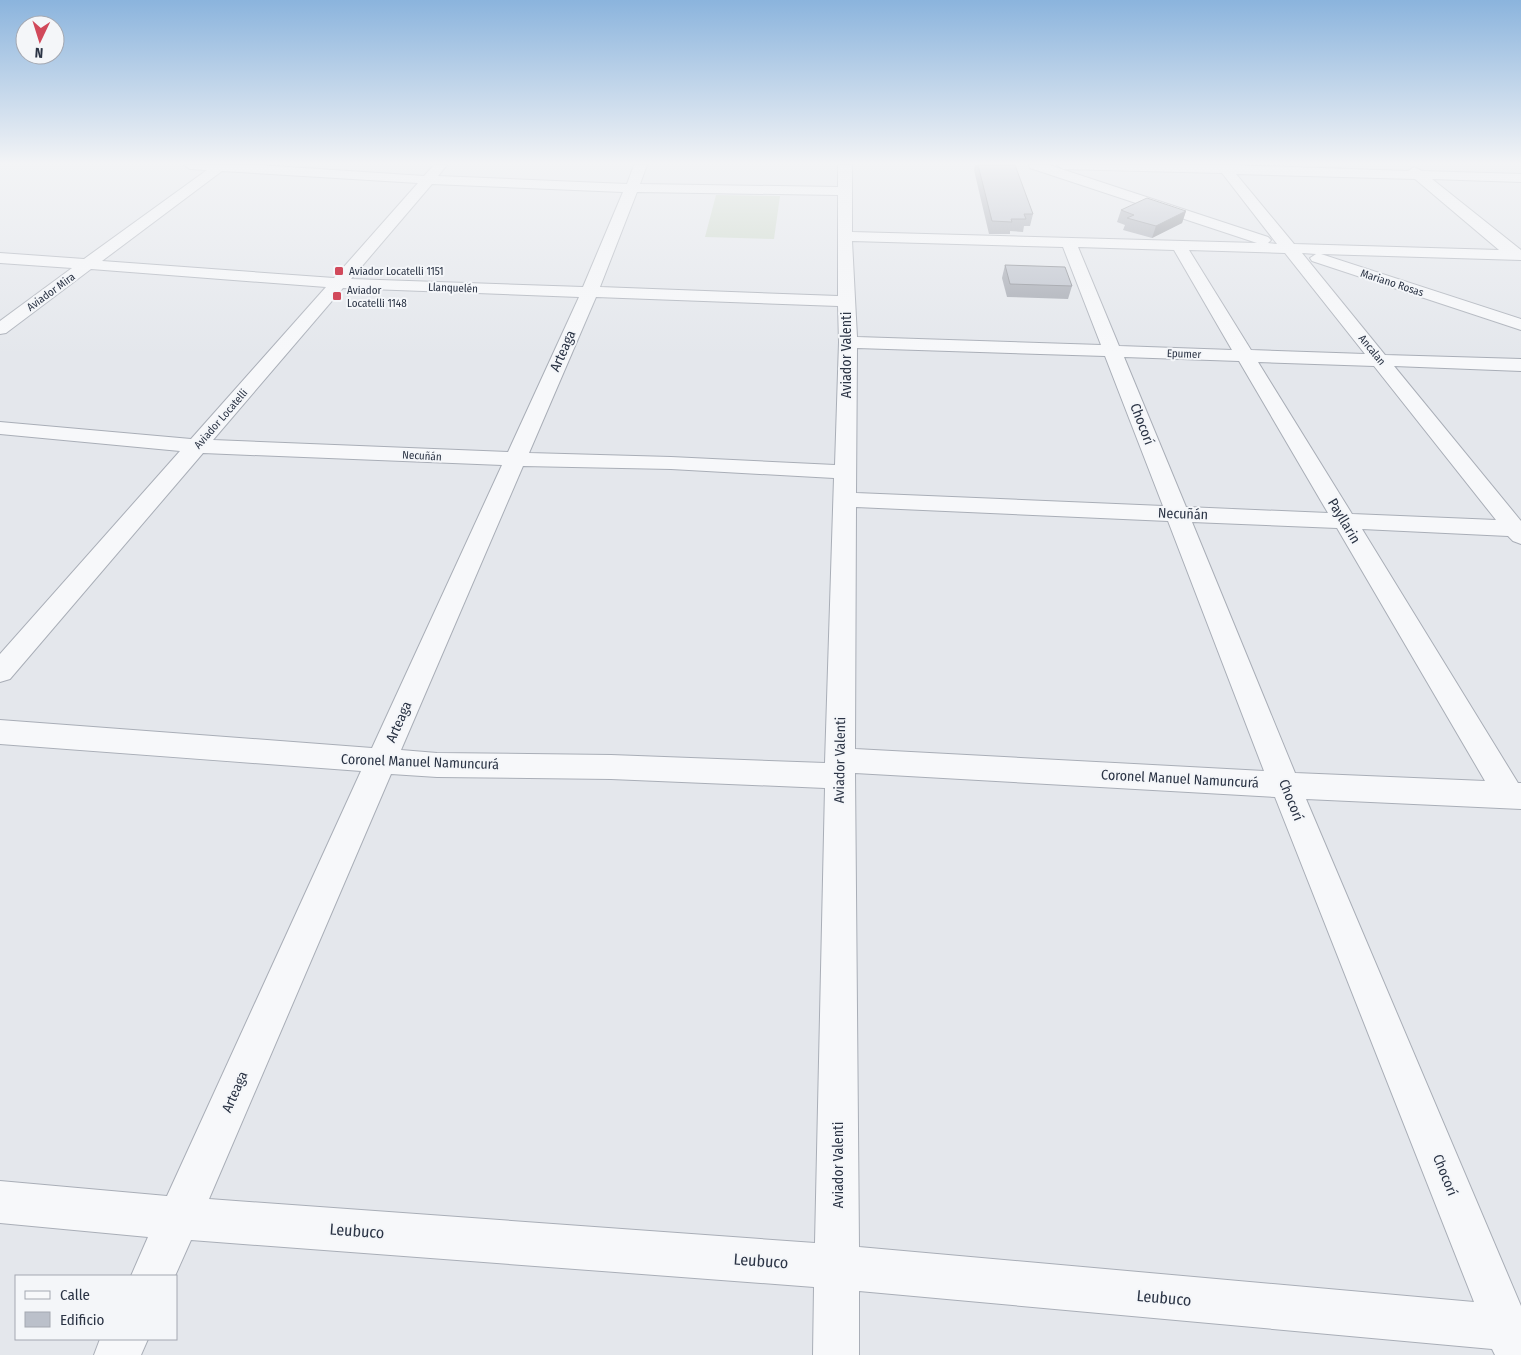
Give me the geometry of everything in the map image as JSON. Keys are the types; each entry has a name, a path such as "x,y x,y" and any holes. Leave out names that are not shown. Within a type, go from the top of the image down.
{"street":[{"name":"Aviador Mira","path":"0,329 137,228"},
{"name":"Aviador Locatelli","path":"0,672 386,228"},
{"name":"Arteaga","path":"153,1275 382,762 589,293 616,228"},
{"name":"Aviador Valenti","path":"836,1355 840,768 848,342 844,228"},
{"name":"Mariano Rosas","path":"1228,228 1521,325"},
{"name":"Ancalan","path":"1275,228 1519,531"},
{"path":"1485,228 1518,255"},
{"path":"844,236 1518,255"},
{"name":"Chocorí","path":"1069,243 1114,351 1286,785 1516,1337"},
{"name":"Payllarin","path":"1179,246 1344,520 1515,796"},
{"name":"Llanquelén","path":"0,258 338,283 846,301"},
{"name":"Epumer","path":"848,342 1521,365"},
{"name":"Necuñán","path":"0,428 197,446 472,458 516,458 1177,514 1344,520 1519,531"},
{"name":"Coronel Manuel Namuncurá","path":"0,732 437,765 840,768 1515,796"},
{"name":"Leubuco","path":"0,1202 179,1218 837,1267 1516,1337"},
{"path":"118,1355 125,1340"}],"green space":[{"path":"707,228 776,228 774,239 705,237"}],"building":[{"path":"1005,265 1065,267 1072,286 1010,284"}],"place":[{"name":"Aviador Locatelli 1151","path":"339,271"},
{"name":"Aviador Locatelli 1148","path":"337,296"}]}
